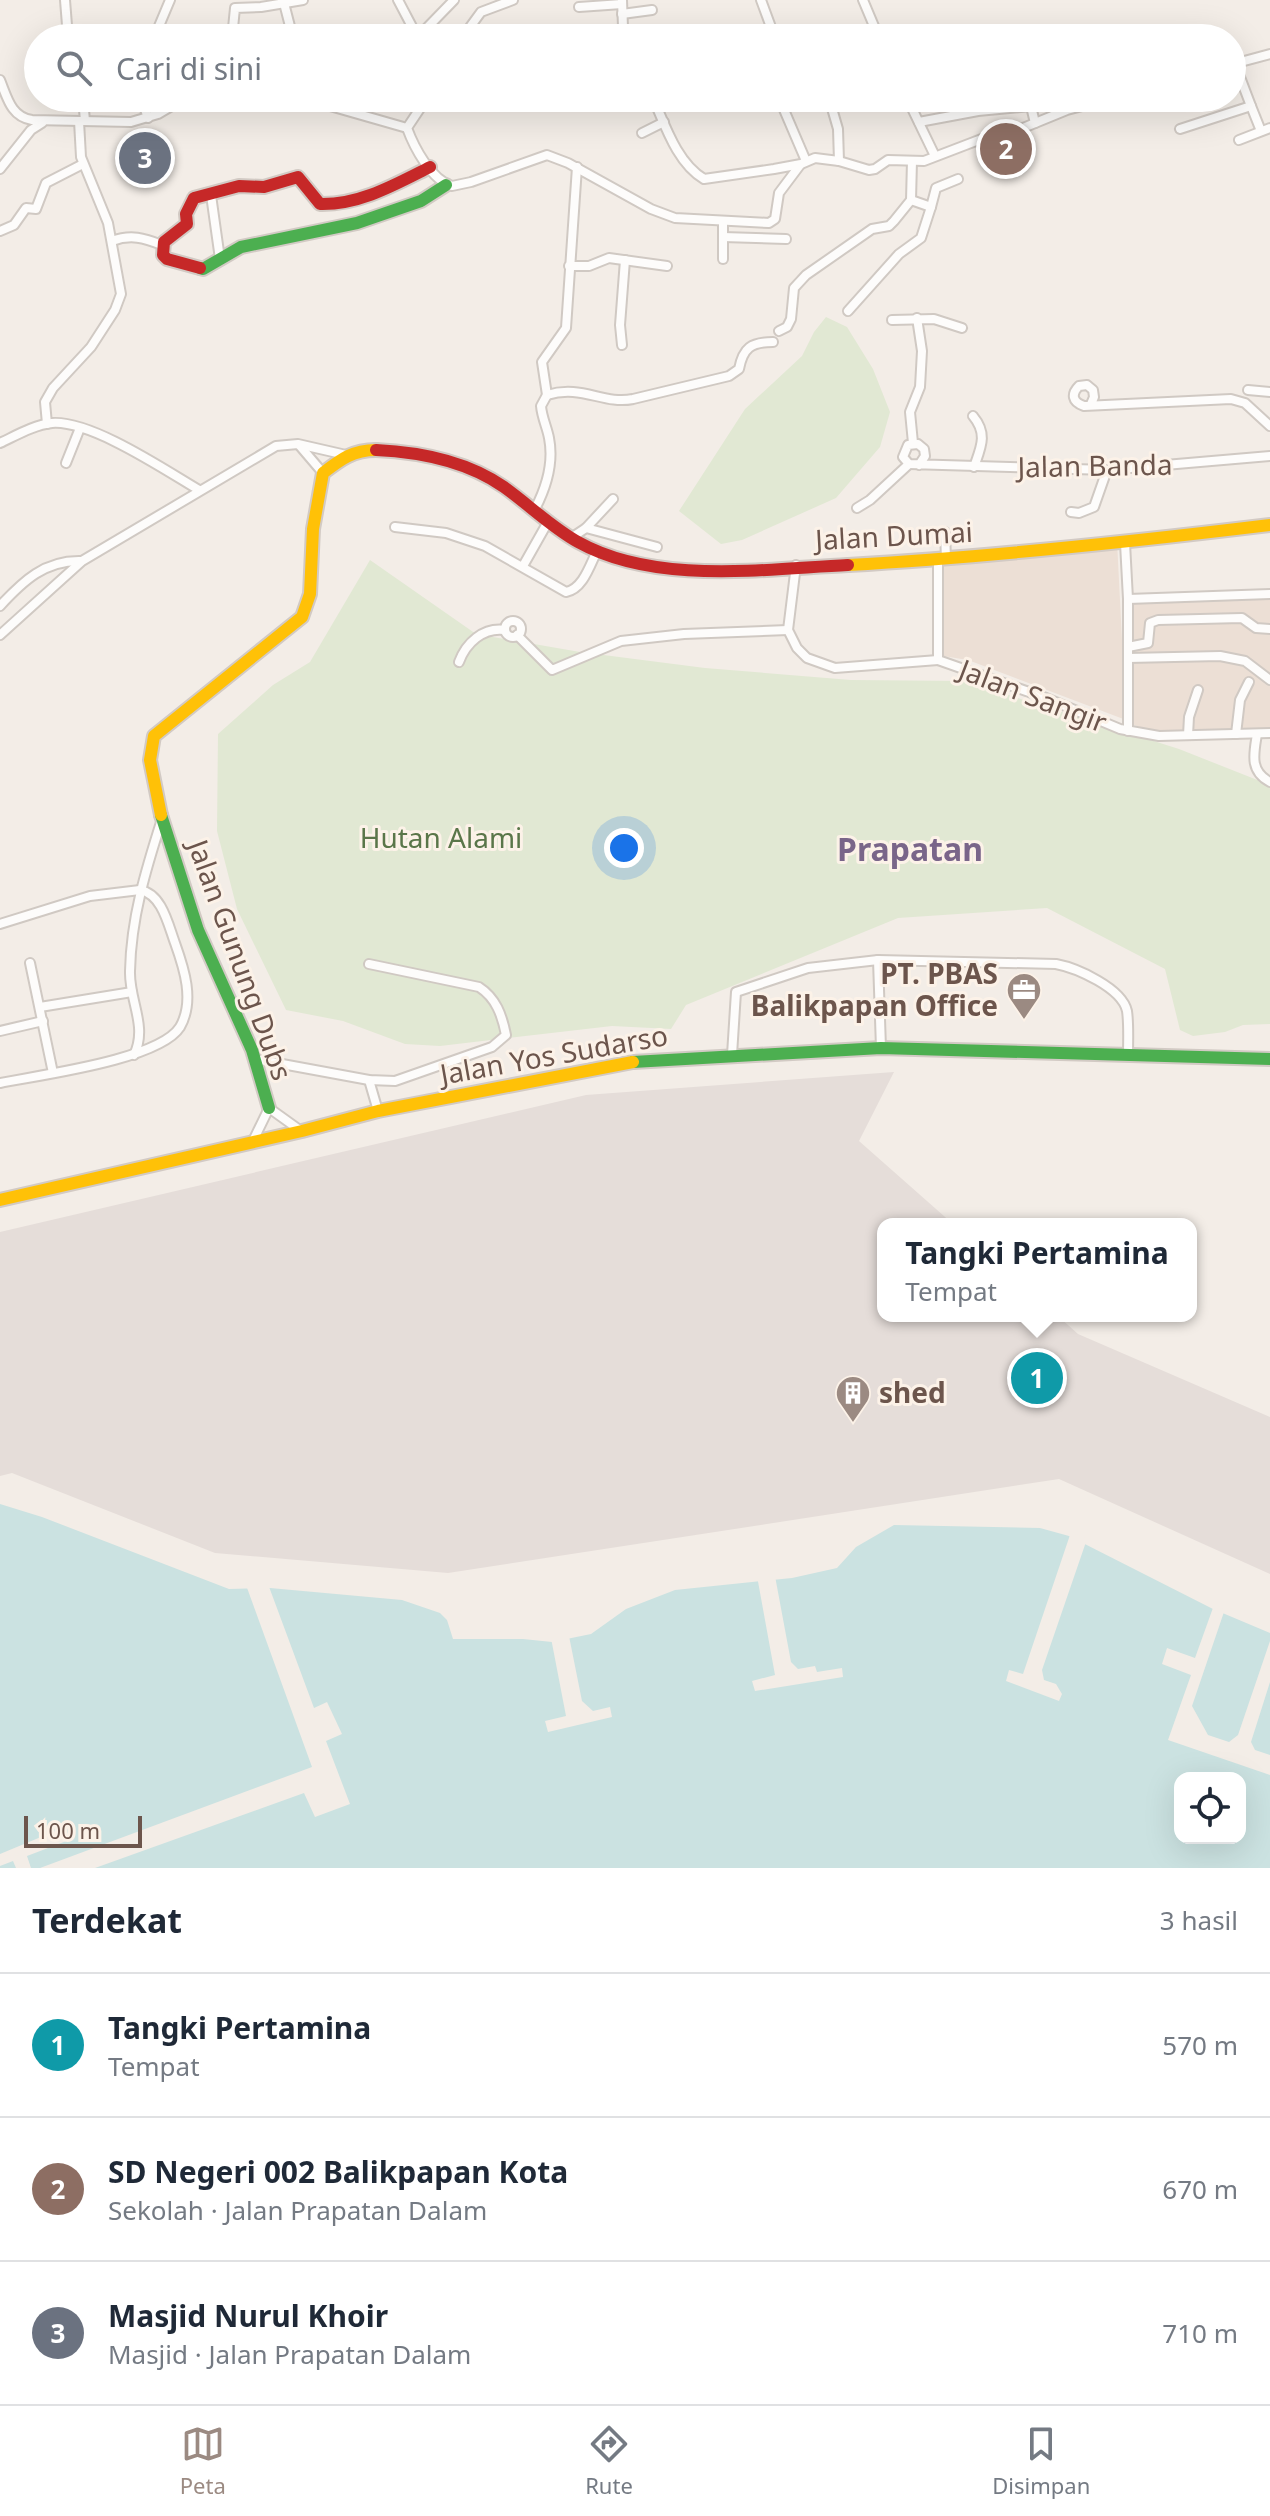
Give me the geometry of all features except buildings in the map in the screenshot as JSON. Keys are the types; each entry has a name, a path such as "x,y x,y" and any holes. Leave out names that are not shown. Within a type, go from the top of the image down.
{"street":[{"path":"65,0 67,24"},
{"path":"160,24 170,0"},
{"path":"233,24 235,8 303,0"},
{"path":"398,0 411,24"},
{"path":"431,24 454,0"},
{"path":"472,24 481,12 513,0"},
{"path":"761,0 770,24"},
{"path":"863,0 873,24"},
{"path":"284,3 289,24"},
{"path":"579,7 622,6 652,10"},
{"path":"1246,61 1270,54"},
{"path":"0,80 17,114 32,120 131,122 148,118 157,112"},
{"path":"1239,140 1265,130 1246,94"},
{"path":"1246,108 1251,106"},
{"path":"47,424 45,402 53,388 91,347 115,310 121,284 108,223 83,164 79,143 82,112"},
{"path":"146,112 148,118"},
{"path":"351,112 407,128"},
{"path":"407,128 418,112"},
{"path":"659,112 677,149 704,179 823,158 875,169 888,160 912,161 935,156 1062,112"},
{"path":"784,112 804,163"},
{"path":"833,112 838,129 839,161"},
{"path":"914,112 935,156"},
{"path":"919,122 973,112"},
{"path":"1032,112 1035,123"},
{"path":"1180,129 1232,112"},
{"path":"0,169 37,124 54,120"},
{"path":"642,133 664,122"},
{"path":"407,128 426,169 442,189"},
{"path":"162,245 164,257 205,269 241,247 357,223 421,201 442,189 471,182 542,155 577,167 663,214 687,219 761,223 775,219 779,193 804,163"},
{"path":"779,331 787,327 791,319 794,288 806,275 872,229 889,226 911,200 912,161"},
{"path":"0,231 10,228 25,209 36,209 46,183 83,164"},
{"path":"535,509 544,492 550,463 549,438 541,406 547,395 542,362 566,328 577,167"},
{"path":"162,245 187,224 186,214 192,199 239,186 264,187 298,177 320,204 331,205 363,196 426,169"},
{"path":"848,311 899,254 921,238 936,188 958,179"},
{"path":"211,195 220,259"},
{"path":"911,200 931,207"},
{"path":"723,221 723,259"},
{"path":"112,241 128,236 162,245"},
{"path":"723,237 786,239"},
{"path":"569,266 589,266 606,258 667,266"},
{"path":"622,345 620,325 625,260"},
{"path":"913,443 910,412 920,387 922,351 917,318"},
{"path":"892,320 917,318 943,321 962,328"},
{"path":"547,395 573,390 617,400 633,399 729,376 739,369 748,346 773,342"},
{"path":"1248,390 1270,392"},
{"path":"1091,404 1140,405 1231,399 1245,403 1270,426"},
{"path":"973,416 981,425 984,440 974,467"},
{"path":"0,443 47,424 59,423 80,428 127,448 199,490"},
{"path":"66,463 80,428"},
{"path":"857,508 924,459 925,452 921,446 913,443 905,447 903,453 914,464"},
{"path":"298,444 323,473 346,455"},
{"path":"0,635 82,561 276,446 298,444 346,455"},
{"name":"Jalan Dumai","path":"346,455 364,450 391,451 430,457 475,470 535,509 571,538 633,563 667,569 725,571 942,559 1125,543 1270,525"},
{"name":"Jalan Banda","path":"914,464 1107,470 1270,456"},
{"path":"1071,512 1079,513 1094,507 1107,470"},
{"name":"Jalan Gunung Dubs","path":"269,1108 255,1059 198,930 162,818 150,760 154,736 302,617 310,594 313,529 323,473"},
{"path":"571,538 586,528 613,499"},
{"path":"523,566 549,520"},
{"path":"395,527 446,533 485,546 566,592 574,591 579,586 597,551"},
{"path":"586,528 657,547"},
{"name":"Jalan Sangir","path":"938,660 945,532"},
{"name":"Jalan Sangir","path":"1125,543 1128,731"},
{"path":"0,606 39,570 57,562 82,561"},
{"path":"459,662 471,641 493,630 505,630 507,624 515,621 521,627 517,635 552,670 621,641 684,634 788,630 796,565"},
{"path":"1128,599 1270,594"},
{"path":"1128,647 1148,643 1150,623 1158,620 1242,618 1256,628 1270,629"},
{"name":"Jalan Sangir","path":"788,630 797,648 807,658 835,668 938,660 1128,731 1159,736 1270,733"},
{"path":"1128,658 1220,656 1245,661 1270,680"},
{"path":"1236,734 1240,700 1249,682"},
{"path":"1188,735 1189,717 1198,690"},
{"path":"1257,734 1255,768 1260,776 1270,782"},
{"path":"133,1055 141,1041 130,971 140,890 162,818"},
{"path":"0,924 90,896 147,891 158,901 185,973 187,995 179,1028 169,1037 133,1055 0,1083"},
{"path":"878,960 881,1048"},
{"path":"732,1055 736,992 808,968 878,960 1056,964 1072,967 1121,998 1127,1011 1128,1056"},
{"path":"30,963 53,1073"},
{"path":"255,1059 369,1080 395,1081 492,1047 506,1035 496,1004 479,987 369,964"},
{"path":"40,1007 132,992"},
{"path":"0,1031 43,1021"},
{"name":"Jalan Yos Sudarso","path":"0,1200 378,1111 644,1060 881,1048 1270,1059"},
{"path":"369,1080 378,1111"},
{"path":"252,1143 269,1108 302,1131"}],"shaded area":[{"path":"1117,541 1126,720 968,660 937,655 935,556"},
{"path":"1270,597 1270,728 1159,734 1132,724 1127,601"},
{"path":"894,1072 859,1141 946,1218 877,1218 877,1322 1065,1322 1078,1334 1270,1417 1270,1574 1059,1479 448,1573 215,1553 12,1473 0,1476 0,1232 586,1095"}],"green space":[{"path":"826,317 847,327 873,369 890,412 880,447 836,498 742,540 721,544 679,511 745,409 802,356"},
{"name":"Hutan Alami","path":"370,560 476,634 580,652 705,668 851,680 964,681 1179,749 1270,785 1270,1024 1243,1025 1225,1032 1193,1036 1180,1030 1165,969 1047,908 898,918 686,1005 671,1029 612,1026 440,1046 405,1044 343,1021 286,1010 237,909 217,831 218,734 273,685 310,662"}],"water":[{"path":"0,1504 42,1517 229,1589 270,1588 402,1600 440,1613 447,1620 453,1639 552,1642 591,1634 626,1609 675,1590 792,1578 837,1568 856,1547 894,1525 1040,1528 1069,1536 1213,1609 1270,1633 1270,1868 0,1868"}],"pier":[{"path":"1071,1532 1087,1539 1042,1670 1044,1680 1056,1684 1062,1694 1059,1701 1006,1681 1009,1670 1023,1674"},
{"path":"757,1576 775,1576 791,1662 798,1669 815,1666 817,1672 842,1668 843,1677 755,1691 752,1681 775,1675"},
{"path":"268,1584 314,1708 327,1702 342,1734 326,1741 350,1804 315,1817 304,1793 95,1868 40,1868 312,1767 246,1585"},
{"path":"1214,1605 1225,1609 1192,1706 1208,1735 1229,1742 1238,1735 1270,1641 1270,1682 1251,1742 1255,1750 1270,1755 1270,1775 1168,1740 1191,1675 1162,1664 1167,1648 1195,1658"},
{"path":"569,1636 582,1701 593,1711 610,1707 612,1717 548,1732 545,1721 566,1716 551,1638"},
{"path":"65,1827 69,1840 27,1856 31,1868 16,1868 13,1861 0,1866 0,1854"}],"traffic: fast":[{"path":"200,268 241,247 357,223 421,201 446,185"},
{"path":"161,815 198,930 252,1050 269,1108"},
{"path":"633,1062 881,1048 1270,1059"}],"traffic: slow":[{"path":"161,815 150,760 154,736 302,617 310,594 313,529 323,473 348,456 376,450"},
{"path":"848,565 954,558 1270,525"},
{"path":"0,1200 378,1111 633,1062"}],"traffic: jam":[{"path":"200,268 167,259 163,255 164,242 187,224 186,214 194,198 239,186 264,187 298,177 320,204 335,203 377,192 430,167"},
{"path":"376,450 426,456 475,471 504,487 578,542 641,564 710,571 848,565"}],"place":[{"name":"SD Negeri 002 Balikpapan Kota","path":"1006,149"},
{"name":"Masjid Nurul Khoir","path":"145,158"},
{"name":"PT. PBAS Balikpapan Office","path":"1024,1021"},
{"name":"Tangki Pertamina","path":"1037,1378"},
{"name":"shed","path":"853,1424"}],"district":[{"name":"Prapatan","path":"910,850"}]}
